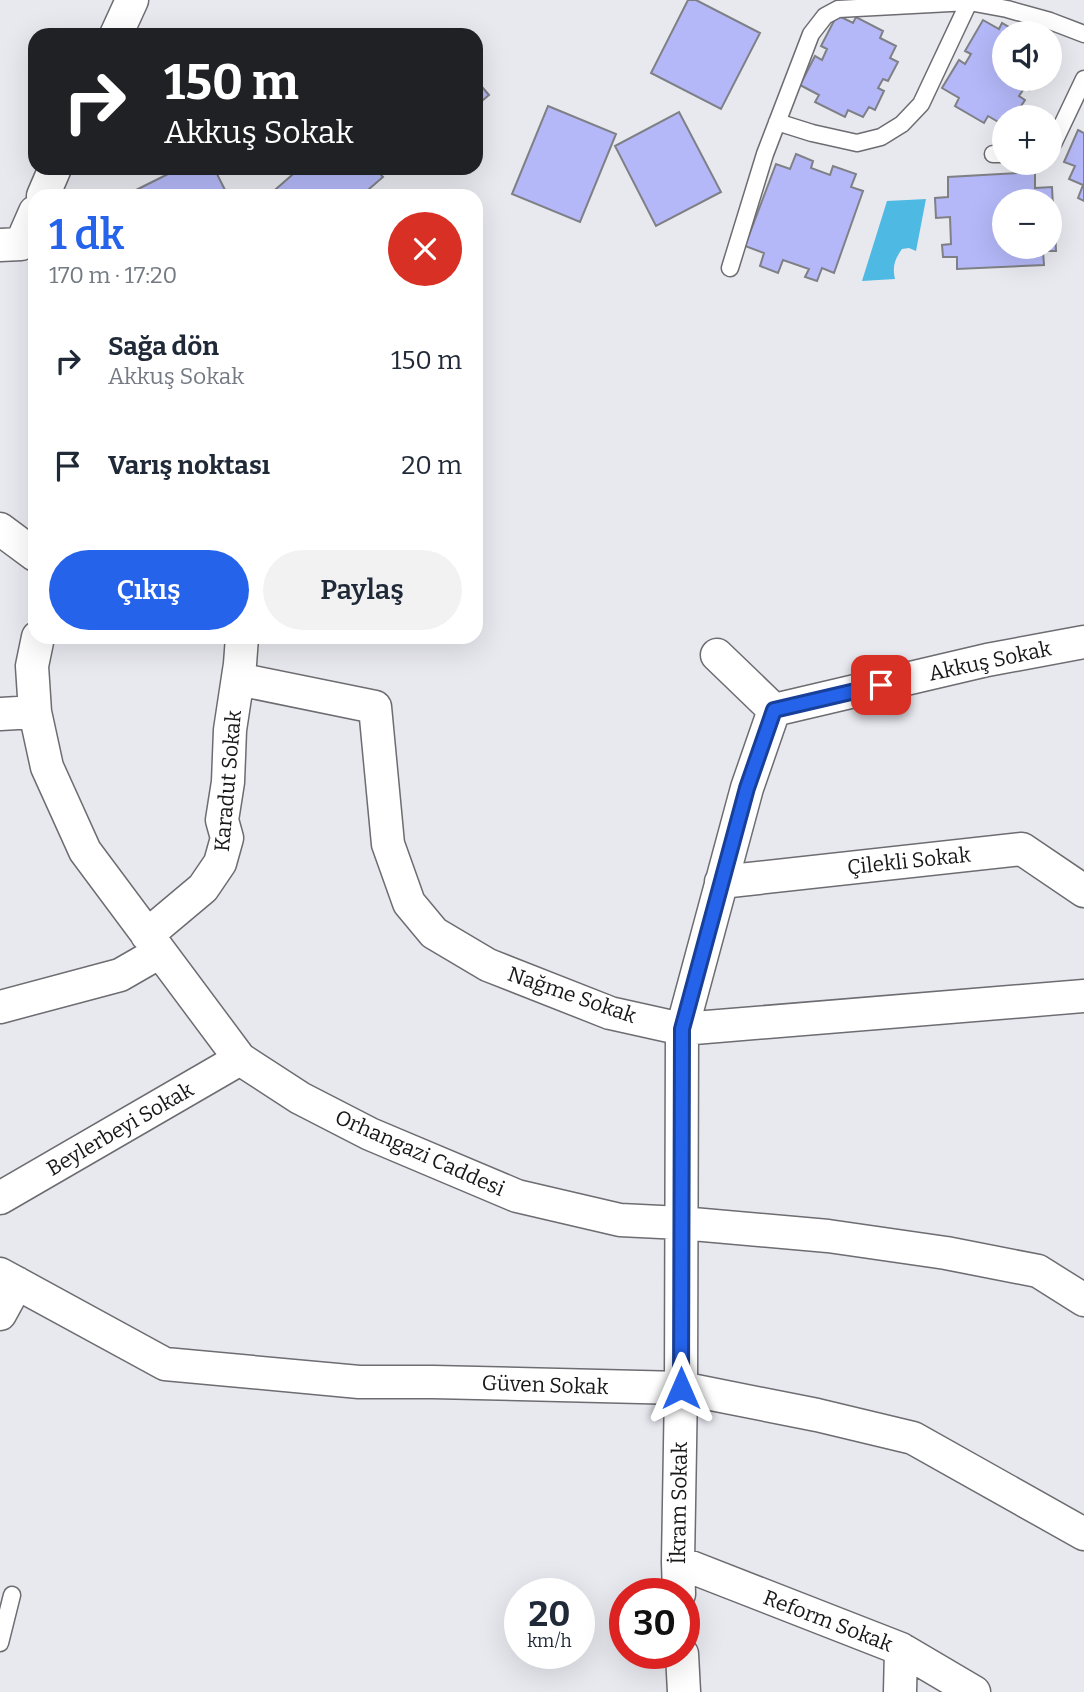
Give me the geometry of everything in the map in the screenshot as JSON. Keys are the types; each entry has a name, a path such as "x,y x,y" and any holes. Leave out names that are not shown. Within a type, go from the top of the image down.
{"street":[{"path":"119,28 132,0"},
{"path":"19,247 28,227"},
{"path":"0,529 28,550"},
{"name":"Akkuş Sokak","path":"774,710 987,660 1084,642"},
{"name":"Orhangazi Caddesi","path":"37,644 32,666 35,712 47,767 85,851 240,1059 300,1098 370,1133 517,1196 620,1220 828,1236 946,1253 1038,1271 1084,1300"},
{"name":"Karadut Sokak","path":"0,1007 120,975 153,944 203,888 220,863 227,838 222,820 241,644"},
{"path":"717,655 774,710"},
{"name":"Nağme Sokak","path":"237,679 375,707 388,844 409,903 434,933 488,965 610,1013 682,1029 1084,996"},
{"name":"İkram Sokak","path":"678,1578 682,1029 747,788 774,710"},
{"path":"0,714 35,712"},
{"name":"Çilekli Sokak","path":"721,882 1022,849 1084,891"},
{"name":"Beylerbeyi Sokak","path":"0,1198 240,1059"},
{"path":"0,1314 8,1278"},
{"name":"Güven Sokak","path":"8,1278 165,1364 359,1381 681,1388 817,1415 913,1438 1084,1534"},
{"name":"Reform Sokak","path":"677,1562 901,1650 974,1692"},
{"path":"900,1692 901,1650"},
{"path":"683,1669 684,1692"}],"lane":[{"path":"730,268 777,122 811,34 825,16 838,9 970,2 1050,21 1084,34"},
{"path":"777,122 857,143 881,137 902,124 920,104 970,2"},
{"path":"1062,125 1084,79"},
{"path":"0,1643 12,1595"}],"water":[{"path":"926,199 916,251 902,249 895,263 895,279 862,281 887,201"}],"building":[{"path":"688,0 696,0 760,33 721,109 651,73"},
{"path":"837,15 853,23 856,17 883,31 880,38 896,46 890,58 898,62 888,81 883,79 878,88 884,91 875,110 869,107 863,117 848,110 845,117 815,102 819,95 800,85 815,56 822,60 827,49 821,46"},
{"path":"983,20 992,25 992,91 1022,91 1019,96 1025,100 1022,105 992,105 992,118 988,116 984,123 955,106 959,98 942,88 959,60 965,64 971,54 965,51"},
{"path":"483,88 489,95 483,100"},
{"path":"548,106 616,134 580,222 512,194"},
{"path":"679,112 721,192 656,226 615,146"},
{"path":"1078,130 1084,133 1084,201 1078,198 1083,185 1069,179 1075,166 1064,162"},
{"path":"796,154 813,161 811,168 830,175 833,166 856,174 851,187 863,191 834,273 822,268 817,281 805,277 809,269 783,260 778,273 760,266 764,253 745,246 776,164 790,169"},
{"path":"166,175 218,175 224,189 138,189"},
{"path":"292,175 383,177 369,189 276,189"},
{"path":"1035,175 1035,188 1052,187 1052,189 992,189 992,259 1044,259 1044,265 957,269 957,257 943,257 942,245 951,244 950,217 936,218 935,198 948,197 948,177"}],"route":[{"path":"681,1388 682,1029 747,788 774,710 881,685"}]}
